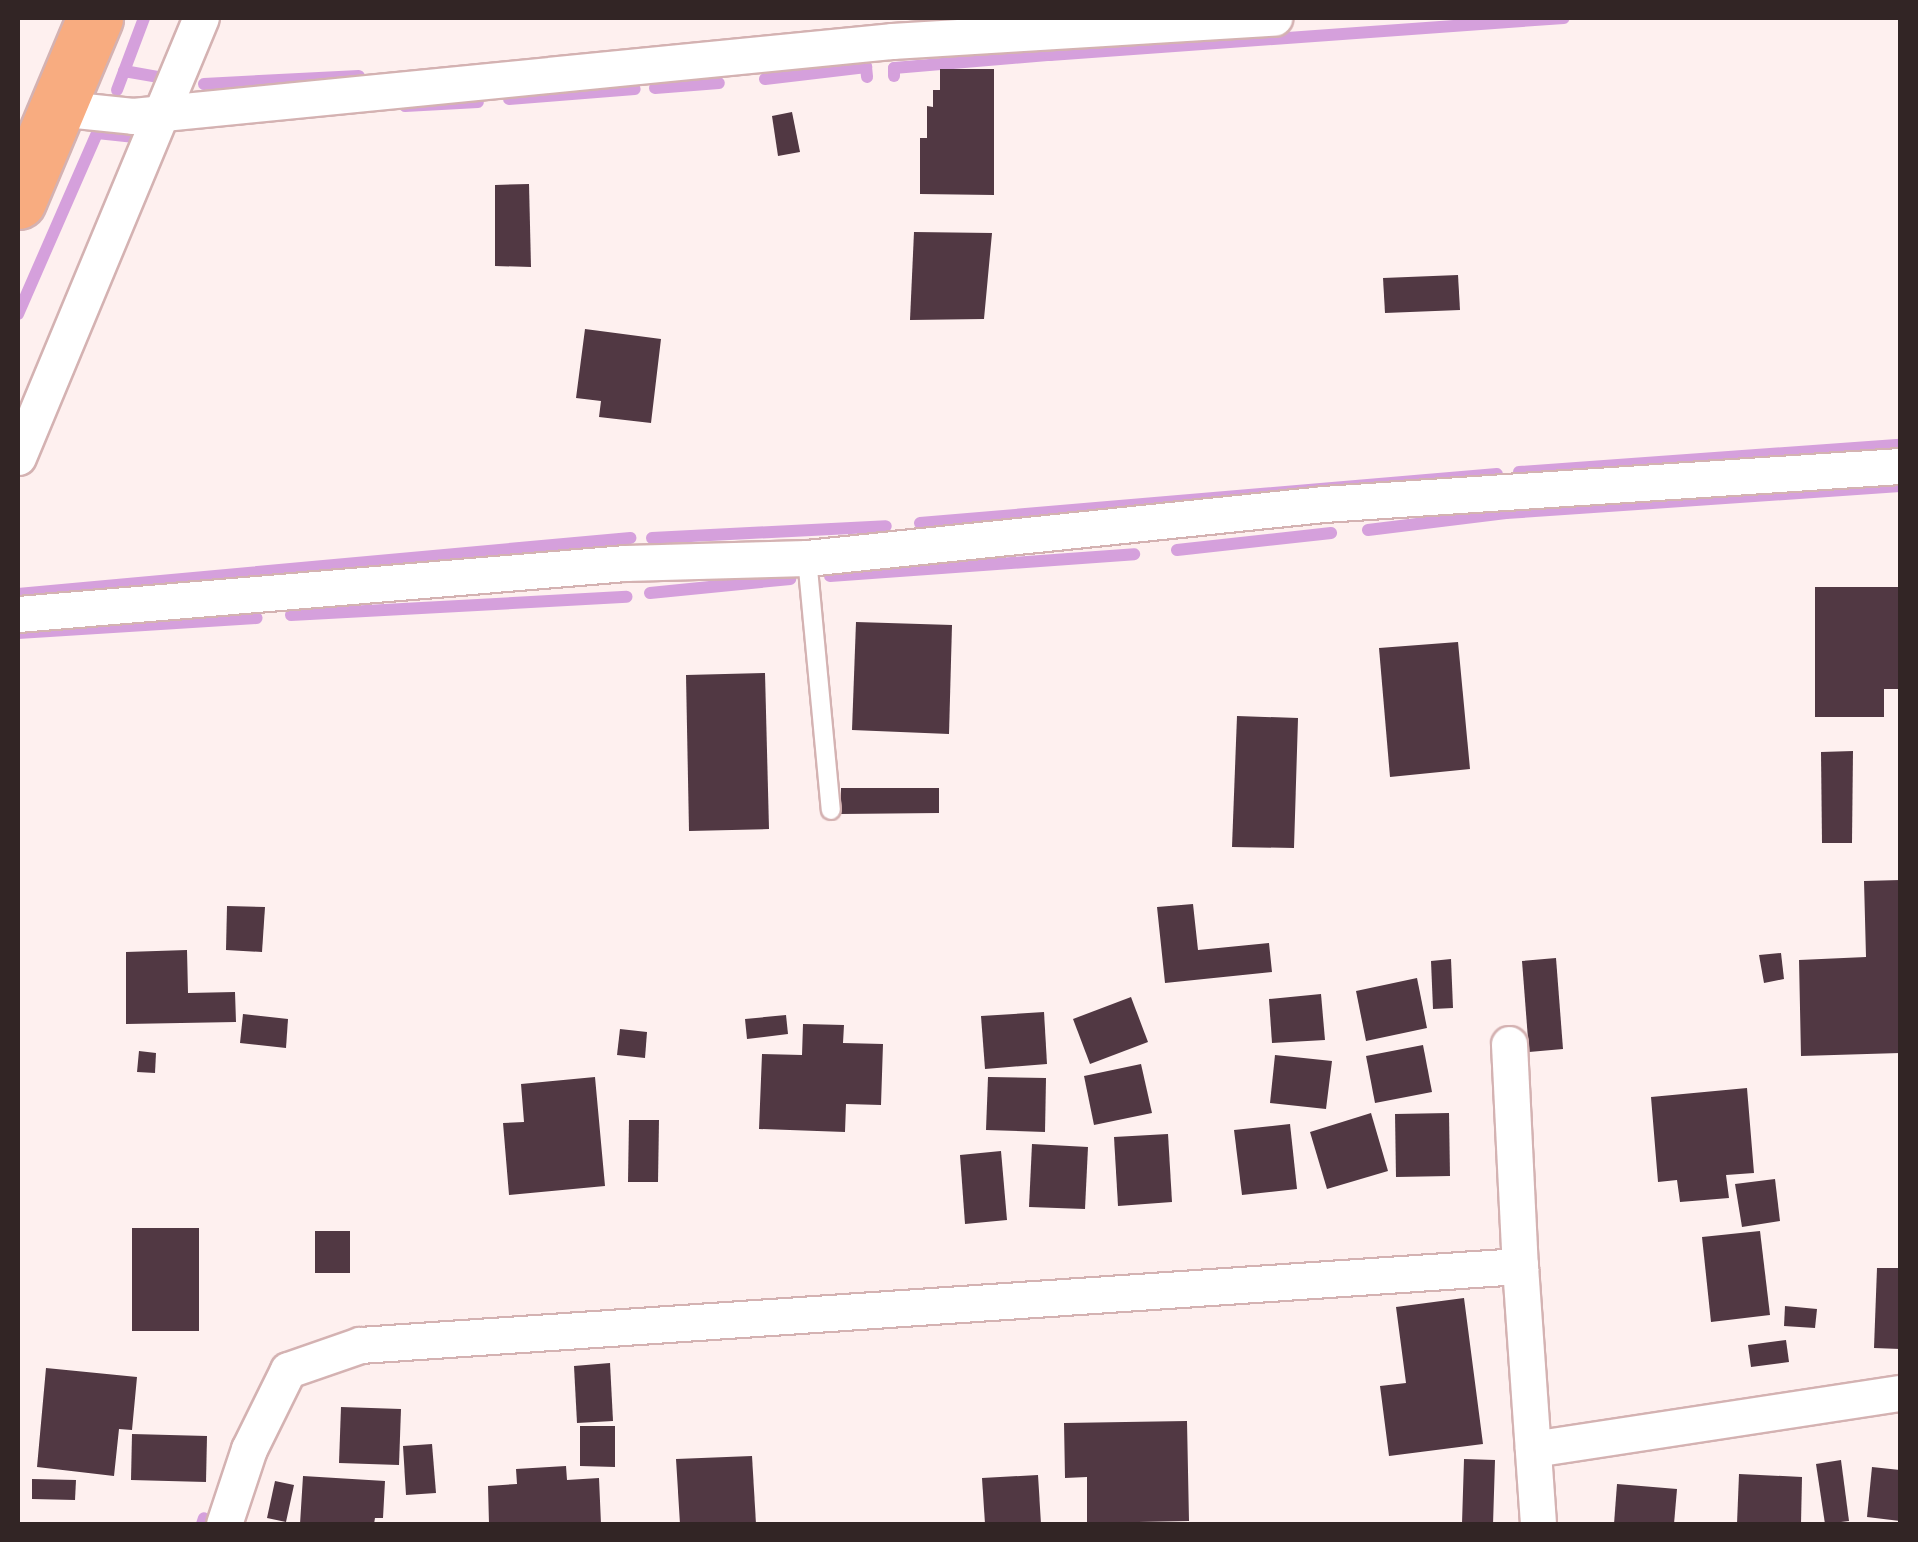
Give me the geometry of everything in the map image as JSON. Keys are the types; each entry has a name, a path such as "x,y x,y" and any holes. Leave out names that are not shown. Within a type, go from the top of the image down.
{"main road":[{"path":"18,201 96,18"}],"street":[{"path":"18,457 202,18"},
{"path":"56,108 133,116 893,41 1274,18"},
{"path":"18,614 607,565 807,558 1323,504 1900,466"},
{"path":"1509,1044 1538,1524"},
{"path":"224,1524 249,1449 288,1370 360,1344 1520,1266"},
{"path":"1534,1449 1900,1393"}],"lane":[{"path":"807,558 831,810"}],"building":[{"path":"940,69 994,69 994,195 920,194 920,138 927,138 927,106 933,107 933,90 940,90"},
{"path":"792,112 800,152 778,156 772,116"},
{"path":"529,184 531,267 495,266 495,185"},
{"path":"914,232 992,233 984,319 910,320"},
{"path":"1458,275 1460,310 1385,313 1383,278"},
{"path":"585,329 661,339 651,423 599,417 601,401 576,398"},
{"path":"1815,587 1900,587 1900,689 1884,689 1884,717 1815,717"},
{"path":"856,622 952,625 949,734 852,730"},
{"path":"1458,642 1470,769 1390,777 1379,648"},
{"path":"765,673 769,829 689,831 686,675"},
{"path":"1237,716 1298,718 1294,848 1232,847"},
{"path":"1853,751 1852,843 1822,843 1821,752"},
{"path":"841,788 939,788 939,813 841,814"},
{"path":"1900,880 1900,1053 1801,1056 1799,960 1866,957 1864,881"},
{"path":"1193,904 1198,950 1269,943 1272,972 1165,983 1157,907"},
{"path":"227,906 265,907 262,952 226,950"},
{"path":"187,950 188,993 235,992 236,1022 126,1024 126,952"},
{"path":"1781,953 1784,979 1764,983 1759,955"},
{"path":"1556,958 1563,1049 1529,1052 1522,961"},
{"path":"1451,959 1453,1008 1433,1009 1431,961"},
{"path":"1417,978 1427,1028 1366,1041 1356,991"},
{"path":"1321,994 1325,1040 1272,1043 1269,999"},
{"path":"1131,997 1148,1042 1090,1064 1073,1019"},
{"path":"1044,1012 1047,1064 985,1069 981,1016"},
{"path":"243,1014 288,1019 286,1048 240,1043"},
{"path":"786,1015 788,1034 747,1039 745,1019"},
{"path":"803,1024 844,1025 843,1043 883,1044 881,1105 846,1104 845,1132 759,1129 762,1054 802,1055"},
{"path":"620,1029 647,1032 645,1058 617,1055"},
{"path":"1423,1045 1432,1092 1375,1103 1366,1056"},
{"path":"139,1051 156,1053 155,1073 137,1072"},
{"path":"1275,1055 1332,1061 1326,1109 1270,1103"},
{"path":"1141,1064 1152,1113 1094,1125 1084,1076"},
{"path":"595,1077 605,1186 509,1195 503,1123 524,1122 521,1084"},
{"path":"988,1077 1046,1078 1045,1132 986,1130"},
{"path":"1747,1088 1754,1173 1726,1175 1729,1198 1680,1202 1677,1180 1658,1182 1651,1097"},
{"path":"1371,1113 1388,1171 1327,1189 1310,1132"},
{"path":"1449,1113 1450,1176 1396,1177 1395,1114"},
{"path":"629,1120 659,1120 658,1182 628,1182"},
{"path":"1290,1124 1297,1189 1242,1195 1234,1130"},
{"path":"1168,1134 1172,1202 1118,1206 1114,1137"},
{"path":"1032,1144 1088,1147 1085,1209 1029,1207"},
{"path":"1001,1151 1007,1220 965,1224 960,1155"},
{"path":"1775,1179 1780,1221 1742,1227 1735,1184"},
{"path":"132,1228 199,1228 199,1331 132,1331"},
{"path":"315,1231 350,1231 350,1273 315,1273"},
{"path":"1760,1231 1770,1315 1711,1322 1702,1237"},
{"path":"1877,1268 1900,1268 1900,1349 1874,1348"},
{"path":"1464,1298 1483,1444 1389,1456 1380,1386 1406,1383 1396,1307"},
{"path":"1785,1306 1817,1309 1815,1328 1784,1326"},
{"path":"1786,1340 1789,1362 1751,1367 1748,1345"},
{"path":"610,1363 613,1421 577,1423 574,1366"},
{"path":"46,1368 137,1377 132,1430 119,1429 114,1476 37,1467"},
{"path":"341,1407 401,1409 399,1465 339,1463"},
{"path":"1187,1421 1189,1521 1087,1523 1087,1477 1065,1478 1064,1423"},
{"path":"580,1426 615,1426 615,1467 580,1466"},
{"path":"132,1434 207,1436 206,1482 131,1480"},
{"path":"432,1444 436,1493 406,1495 403,1446"},
{"path":"752,1456 756,1524 680,1524 676,1459"},
{"path":"1464,1459 1495,1460 1493,1524 1462,1524"},
{"path":"1841,1460 1849,1521 1825,1524 1816,1464"},
{"path":"566,1466 567,1480 599,1478 601,1524 489,1524 488,1486 517,1484 516,1469"},
{"path":"1872,1467 1900,1470 1900,1521 1867,1517"},
{"path":"1739,1474 1802,1477 1801,1524 1737,1524"},
{"path":"1038,1475 1041,1524 985,1524 982,1478"},
{"path":"303,1476 385,1481 383,1518 375,1518 374,1524 300,1524"},
{"path":"32,1479 76,1480 75,1500 32,1499"},
{"path":"275,1481 294,1485 286,1522 267,1518"},
{"path":"1617,1484 1677,1489 1674,1524 1614,1524"}],"waterway":[{"path":"117,90 144,18"},
{"path":"894,76 894,68 1564,18"},
{"path":"765,79 866,67 867,77"},
{"path":"124,71 157,77"},
{"path":"204,84 359,76"},
{"path":"655,88 719,83"},
{"path":"509,99 635,89"},
{"path":"405,106 478,102"},
{"path":"18,314 97,133 135,137"},
{"path":"1519,472 1900,445"},
{"path":"920,523 1497,474"},
{"path":"1368,530 1506,513 1900,486"},
{"path":"652,538 886,526"},
{"path":"1177,550 1331,533"},
{"path":"18,594 630,538"},
{"path":"830,576 1134,554"},
{"path":"650,593 790,579"},
{"path":"291,615 627,597"},
{"path":"18,633 257,618"},
{"path":"202,1524 204,1518"}]}
